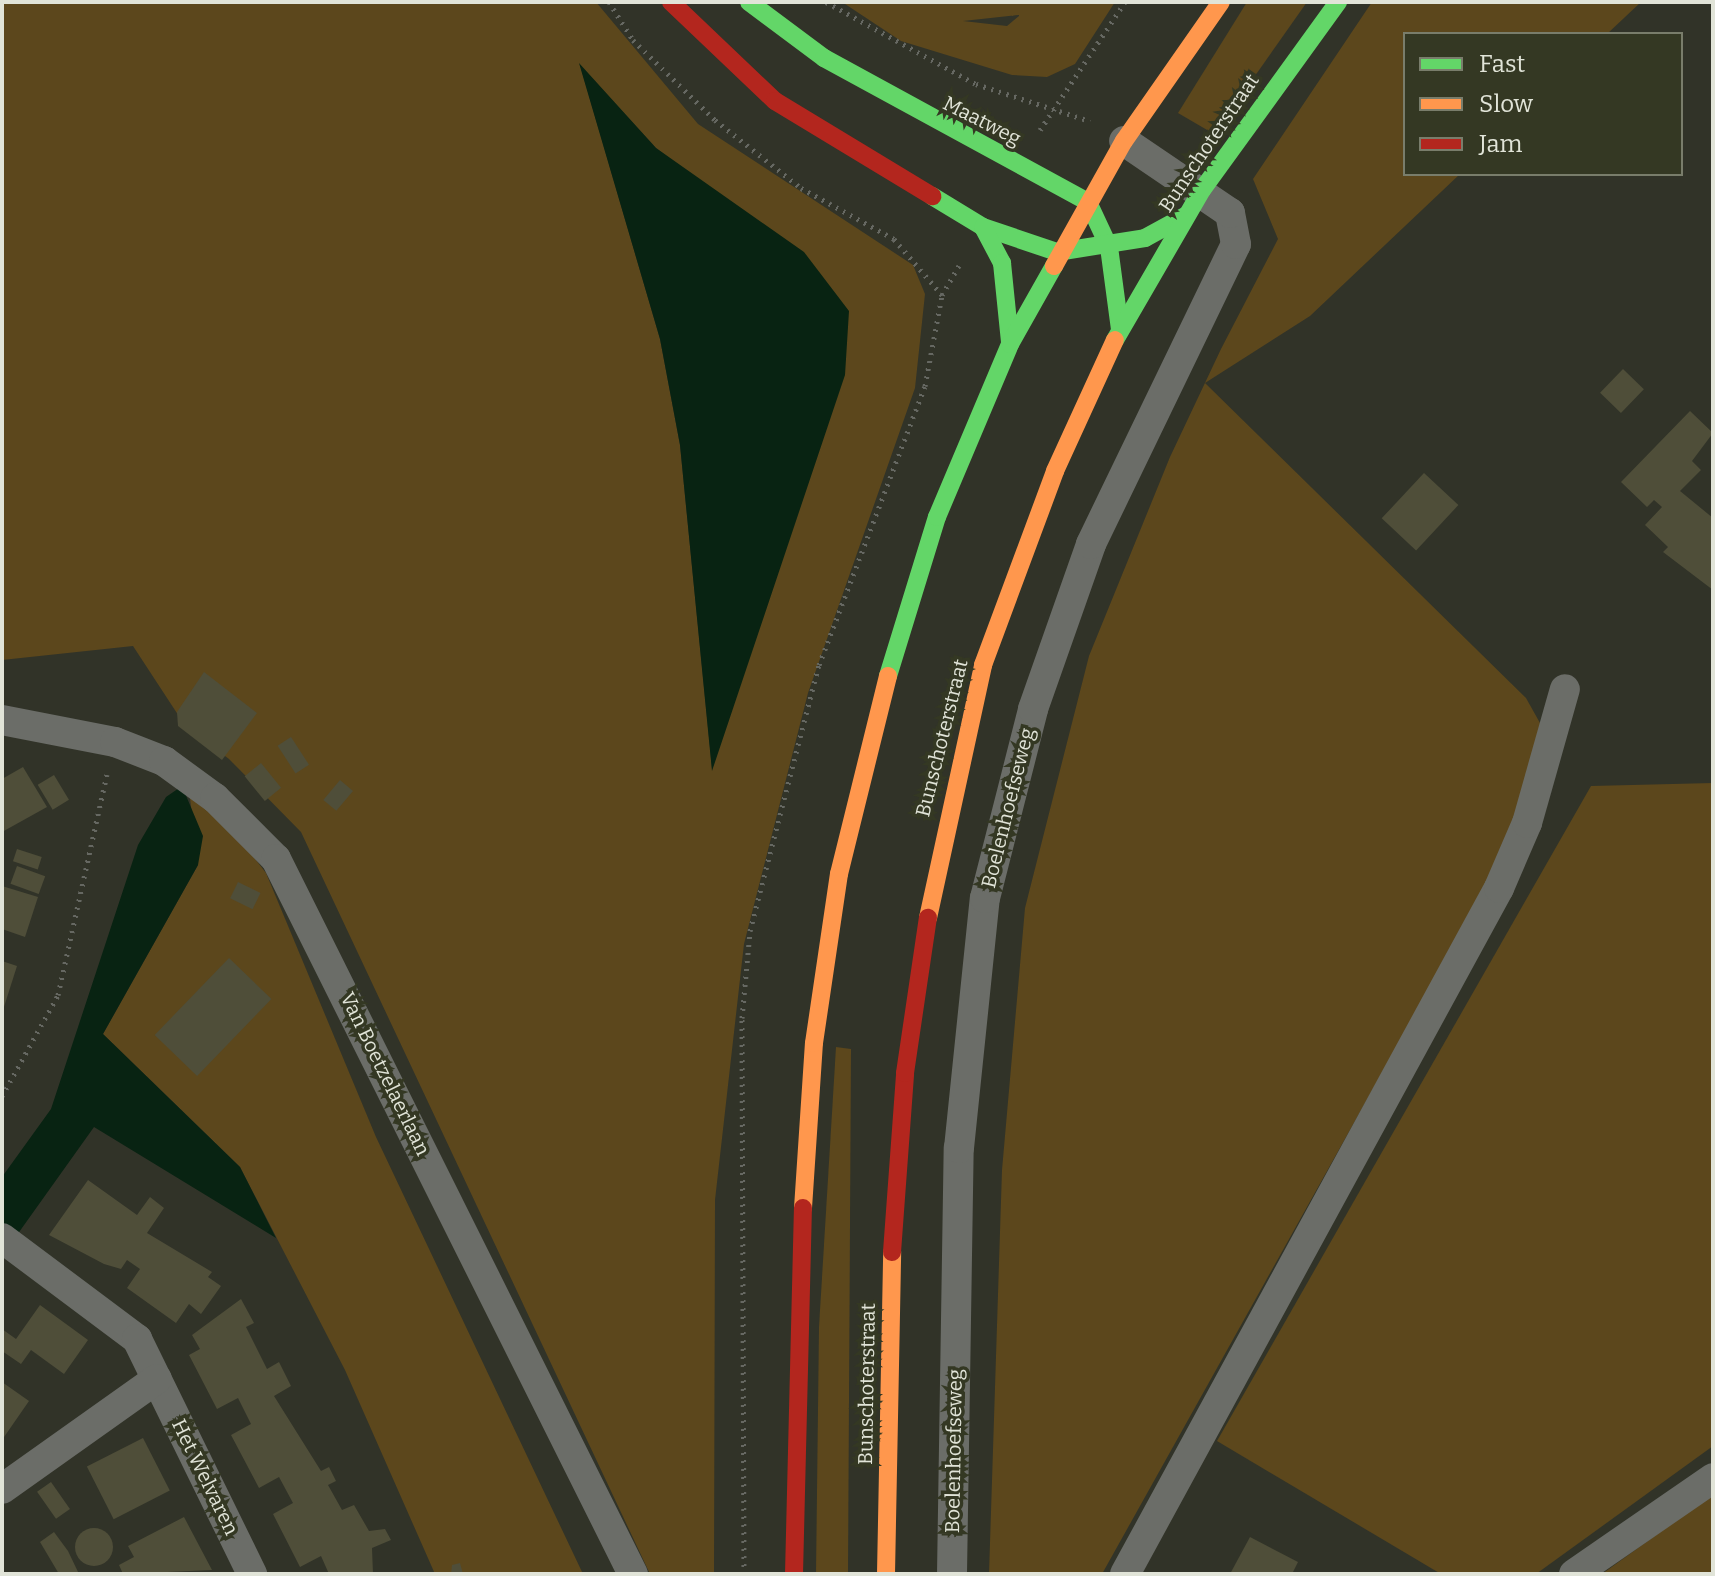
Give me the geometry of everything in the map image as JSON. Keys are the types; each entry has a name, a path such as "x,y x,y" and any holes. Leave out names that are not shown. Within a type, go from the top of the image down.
{"main road":[{"path":"671,2 775,101 983,227 1057,252 1109,247 1185,216"},
{"name":"Maatweg","path":"749,2 837,66 1088,202"},
{"path":"794,1574 801,1230 814,1043 839,874 896,638 937,517 1010,344 1057,252 1124,141 1221,2"},
{"name":"Bunschoterstraat","path":"886,1574 893,1219 908,1043 938,847 979,679 1022,553 1120,329 1202,190 1338,2"},
{"path":"1088,202 1109,247 1120,329"},
{"path":"983,227 1002,263 1010,344"}],"street":[{"name":"Boelenhoefseweg","path":"952,1574 959,1148 985,898 1033,709 1091,544 1236,244 1230,213 1202,190 1124,141"},
{"path":"1125,1574 1499,888 1527,823 1565,689"},
{"name":"Van Boetzelaerlaan","path":"2,720 115,742 164,761 215,798 292,883 633,1574"},
{"name":"Het Welvaren","path":"13,1246 137,1339 252,1574"},
{"path":"2,1489 157,1379"},
{"path":"1574,1574 1713,1478"}],"path":[{"path":"609,2 633,40 715,120 801,188 894,239 942,295"},
{"name":"Maatweg","path":"826,2 976,84 1056,104 1125,2"},
{"path":"2,1096 58,995 115,742"}],"shaded area":[{"path":"2,2 596,2 698,124 913,265 925,294 915,388 808,693 744,944 715,1200 714,1574 650,1574 301,832 229,759 186,727 133,646 2,660","holes":["580,65 656,148 720,196 712,768 680,445 660,339"]},
{"path":"842,2 1115,2 1075,64 1047,77 1012,75 901,41","holes":["1019,15 1007,26 963,21"]},
{"path":"1247,2 1307,2 1214,134 1178,113"},
{"path":"1372,2 1641,2 1609,32 1403,32 1403,176 1458,176 1310,316 1205,383 1526,698 1540,723 1540,763 1494,872 1102,1574 989,1574 1002,1170 1025,908 1089,656 1170,457 1221,349 1278,239 1253,179"},
{"path":"579,63 656,148 804,252 849,311 845,375 712,771 680,445 660,339"},
{"path":"1713,783 1713,1446 1536,1574 1441,1574 1217,1441 1591,786"},
{"path":"182,786 203,836 198,865 103,1034 240,1167 276,1238 94,1127 2,1256 2,1177 51,1109 138,845 166,797"},
{"path":"189,790 220,814 266,873 376,1137 583,1574 435,1574 345,1370 240,1167 103,1034 198,865"},
{"path":"836,1047 851,1049 848,1574 816,1574 819,1327"},
{"path":"1713,1494 1713,1574 1602,1574 1674,1522"}],"building":[{"path":"1623,369 1644,389 1621,413 1600,393"},
{"path":"1690,411 1713,433 1692,461 1701,470 1680,491 1713,518 1713,590 1663,552 1668,547 1645,525 1662,507 1654,500 1647,507 1621,482"},
{"path":"1424,473 1458,505 1416,550 1382,518"},
{"path":"204,672 257,713 222,760 178,726 177,712"},
{"path":"291,737 309,765 296,773 278,746"},
{"path":"261,763 281,788 265,801 245,776"},
{"path":"23,767 47,807 2,832 2,779"},
{"path":"54,775 69,800 53,810 38,785"},
{"path":"340,780 353,791 336,811 323,800"},
{"path":"17,849 42,857 38,869 13,861"},
{"path":"17,866 45,876 39,894 11,884"},
{"path":"238,882 260,893 253,909 230,898"},
{"path":"2,886 38,897 25,937 2,929"},
{"path":"229,958 271,999 197,1076 155,1035"},
{"path":"2,961 17,966 3,1010 2,1010"},
{"path":"88,1180 137,1215 150,1197 164,1208 147,1233 212,1272 208,1277 221,1286 201,1314 189,1304 176,1323 127,1288 140,1269 127,1260 121,1269 104,1264 49,1235"},
{"path":"241,1299 254,1323 246,1327 267,1369 279,1362 291,1386 274,1396 321,1471 329,1467 336,1481 328,1485 342,1510 354,1505 369,1531 385,1529 391,1540 372,1548 373,1574 329,1574 321,1556 300,1567 273,1514 293,1503 279,1477 259,1488 231,1435 251,1424 238,1398 217,1409 189,1355 200,1349 192,1335"},
{"path":"40,1305 88,1340 64,1374 31,1350 21,1364 2,1351 2,1329 16,1339"},
{"path":"2,1382 29,1401 2,1440"},
{"path":"143,1438 170,1491 114,1519 87,1467"},
{"path":"51,1482 70,1509 56,1519 37,1492"},
{"path":"184,1517 212,1570 123,1574 119,1565 134,1557 128,1546"},
{"path":"94,1528 107,1534 113,1547 107,1560 94,1566 81,1560 75,1547 81,1534"},
{"path":"54,1532 79,1574 59,1574 40,1542"},
{"path":"1250,1537 1298,1562 1292,1574 1230,1574"},
{"path":"460,1563 463,1574 451,1574 452,1565"}],"traffic: fast":[{"path":"749,2 824,58 1088,202 1109,247 1120,329"},
{"path":"1115,340 1202,190 1338,2"},
{"path":"932,196 983,227 1057,252"},
{"path":"1057,252 1145,238 1185,216"},
{"path":"983,227 1002,263 1010,342"},
{"path":"888,676 937,517 1010,344 1054,266"}],"traffic: slow":[{"path":"1054,266 1124,141 1221,2"},
{"path":"928,918 983,665 1055,471 1115,340"},
{"path":"803,1208 814,1043 839,874 888,676"},
{"path":"886,1574 892,1252"}],"traffic: jam":[{"path":"671,2 775,101 932,196"},
{"path":"892,1252 905,1073 928,918"},
{"path":"794,1574 803,1208"}]}
